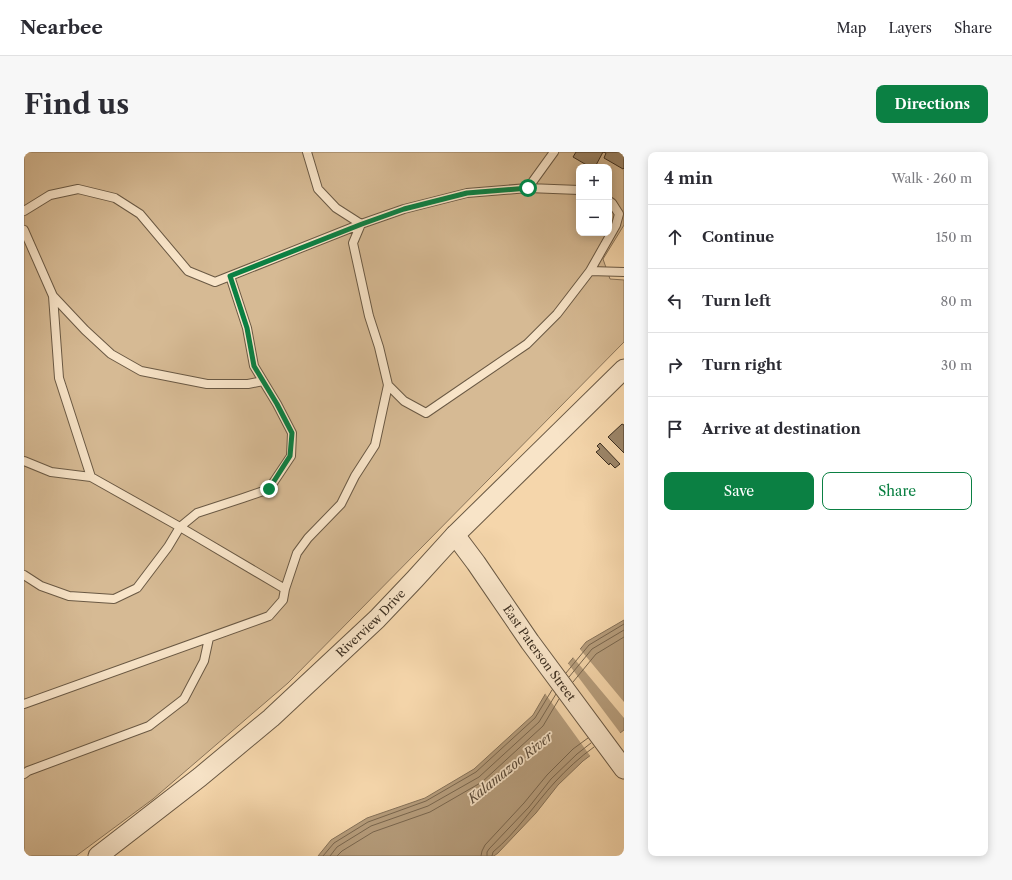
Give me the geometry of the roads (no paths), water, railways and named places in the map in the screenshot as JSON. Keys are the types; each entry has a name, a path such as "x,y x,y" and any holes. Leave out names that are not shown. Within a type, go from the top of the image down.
{"street":[{"name":"Riverview Drive","path":"98,856 200,778 271,718 377,619 455,535 624,369"},
{"name":"East Paterson Street","path":"455,535 476,562 530,642 624,769"}],"lane":[{"path":"307,152 318,189 336,208 362,224"},
{"path":"528,188 554,152"},
{"path":"24,211 50,195 78,189 115,198 140,214 188,271 215,282 404,209 467,193 528,188 576,190"},
{"path":"612,203 619,214 612,232"},
{"path":"24,704 269,616 283,600 285,589 297,553 308,538 341,504 355,476 375,445 388,385 379,347 369,316 353,243 362,224"},
{"path":"24,230 54,296 85,330 111,354 141,371 207,384 248,384 263,381"},
{"path":"388,385 404,401 426,413 527,344 557,314 590,271 610,236"},
{"path":"590,271 624,272"},
{"path":"24,575 41,586 70,596 114,599 137,588 168,547 180,527 197,513 269,489 290,456 292,433 277,404 254,366 247,328 230,276"},
{"path":"54,296 59,378 91,478"},
{"path":"24,461 51,472 91,478 180,527 285,589"},
{"path":"24,774 28,771 149,726 184,699 204,661 209,638"}],"water":[{"name":"Kalamazoo River","path":"624,620 624,730 583,761 558,785 536,813 498,853 494,856 318,856 331,840 367,818 425,798 474,769 533,715 550,686 586,642"}]}
